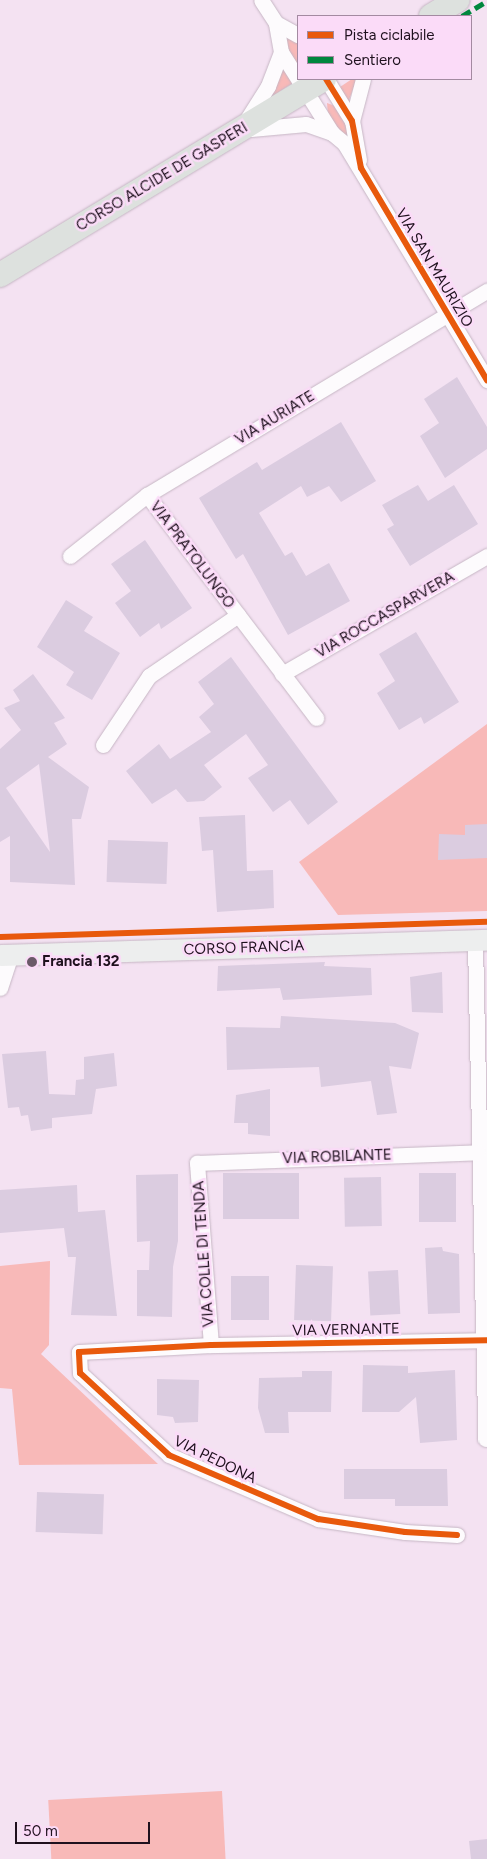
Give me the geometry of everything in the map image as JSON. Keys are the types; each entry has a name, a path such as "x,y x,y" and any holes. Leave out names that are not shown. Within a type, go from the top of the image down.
{"main road":[{"path":"433,15 458,0"},
{"name":"CORSO ALCIDE DE GASPERI","path":"0,275 319,83"},
{"name":"CORSO FRANCIA","path":"5,955 481,941"}],"street":[{"path":"239,131 268,86 281,52 276,23 261,0"},
{"path":"276,23 297,34"},
{"path":"281,52 297,65"},
{"path":"361,168 352,121 363,80"},
{"path":"319,83 352,121"},
{"path":"319,83 332,133 361,168"},
{"path":"239,131 275,125 306,124 332,133"},
{"name":"VIA SAN MAURIZIO","path":"361,168 487,380"},
{"name":"VIA AURIATE","path":"70,556 147,495 487,291"},
{"name":"VIA PRATOLUNGO","path":"147,495 316,718"},
{"name":"VIA ROCCASPARVERA","path":"282,674 487,556"},
{"name":"VIA PRATOLUNGO","path":"103,745 148,676 238,615"},
{"path":"481,941 478,1152 485,1439"},
{"path":"0,988 5,955"},
{"name":"VIA ROBILANTE","path":"198,1163 478,1152"},
{"name":"VIA COLLE DI TENDA","path":"198,1163 211,1345"},
{"name":"VIA VERNANTE","path":"211,1345 484,1340"},
{"name":"VIA PEDONA","path":"211,1345 79,1352 80,1373 169,1455 273,1502 318,1519 405,1532 457,1535"}],"shaded area":[{"path":"284,34 297,43 297,64 285,47"},
{"path":"283,65 296,81 271,97"},
{"path":"350,80 357,80 347,105 337,89"},
{"path":"327,103 335,106 347,124 347,136 335,128 328,115"},
{"path":"487,724 487,911 338,915 299,862"},
{"path":"50,1261 49,1345 41,1354 158,1464 19,1465 12,1389 0,1388 0,1266"},
{"path":"222,1791 226,1859 51,1859 48,1800"}],"building":[{"path":"457,377 487,427 487,449 445,478 420,436 439,423 424,399"},
{"path":"341,422 376,481 341,502 329,486 307,497 301,486 259,513 285,556 292,552 306,576 329,563 350,601 288,635 243,554 236,559 199,498 257,462 262,470"},
{"path":"418,485 428,501 454,485 478,524 410,566 387,529 394,525 382,505"},
{"path":"145,540 192,608 161,629 159,623 140,637 115,603 131,591 111,564"},
{"path":"66,600 93,617 84,631 120,653 92,700 66,685 74,672 37,647"},
{"path":"416,632 459,702 424,724 421,717 399,730 377,693 395,681 379,654"},
{"path":"231,657 338,802 308,825 290,800 273,812 248,778 268,765 246,734 204,765 222,787 204,801 187,802 176,789 152,804 126,771 159,744 170,759 211,732 199,717 214,704 198,682"},
{"path":"33,674 65,718 54,723 67,744 48,757 89,787 81,819 72,819 75,885 10,882 10,836 0,842 0,749 21,730 4,708 20,701 13,690","holes":["39,764 50,852 6,788"]},
{"path":"245,815 247,871 273,870 274,908 217,912 213,850 202,851 199,817"},
{"path":"487,824 487,858 438,860 439,834 465,835 465,825"},
{"path":"108,840 168,842 166,884 107,882"},
{"path":"325,962 324,966 371,968 372,995 283,1000 280,988 217,991 218,966"},
{"path":"442,972 443,1013 412,1012 410,977"},
{"path":"281,1016 395,1023 419,1033 411,1069 389,1066 397,1113 377,1115 371,1081 321,1087 319,1067 227,1070 226,1027 280,1028"},
{"path":"46,1051 49,1094 75,1095 76,1080 84,1079 84,1057 114,1053 117,1086 96,1089 92,1114 52,1118 52,1128 31,1131 28,1115 21,1116 19,1107 8,1108 2,1054"},
{"path":"270,1089 270,1136 248,1134 248,1123 234,1123 236,1095"},
{"path":"223,1173 299,1173 299,1219 223,1219"},
{"path":"419,1173 456,1173 456,1222 419,1222"},
{"path":"178,1174 178,1241 173,1267 172,1317 137,1316 137,1270 149,1270 150,1241 137,1242 136,1175"},
{"path":"381,1177 382,1226 345,1227 344,1178"},
{"path":"77,1185 78,1212 105,1210 117,1316 71,1315 76,1257 68,1257 64,1228 0,1233 0,1190"},
{"path":"442,1247 443,1251 459,1254 460,1313 428,1314 425,1248"},
{"path":"296,1265 333,1266 331,1321 294,1320"},
{"path":"398,1270 400,1314 370,1316 368,1272"},
{"path":"231,1276 269,1276 269,1320 231,1320"},
{"path":"363,1365 408,1366 408,1373 455,1370 457,1440 420,1443 416,1397 399,1412 362,1412"},
{"path":"302,1371 332,1371 331,1412 288,1412 289,1433 265,1433 258,1408 259,1378 302,1377"},
{"path":"157,1379 199,1380 198,1422 175,1423 173,1417 157,1415"},
{"path":"344,1469 447,1469 448,1506 395,1506 395,1499 344,1499"},
{"path":"37,1492 104,1494 103,1534 36,1532"},
{"path":"487,1839 487,1859 471,1859 469,1841"}],"marked path":[{"path":"464,15 487,1"}],"cycle path":[{"path":"327,80 352,121 361,168 487,380"},
{"path":"0,937 487,922"},
{"path":"457,1535 405,1532 318,1519 169,1455 80,1373 79,1352 211,1345 487,1340"}],"place":[{"name":"Francia 132","path":"32,962"}]}
